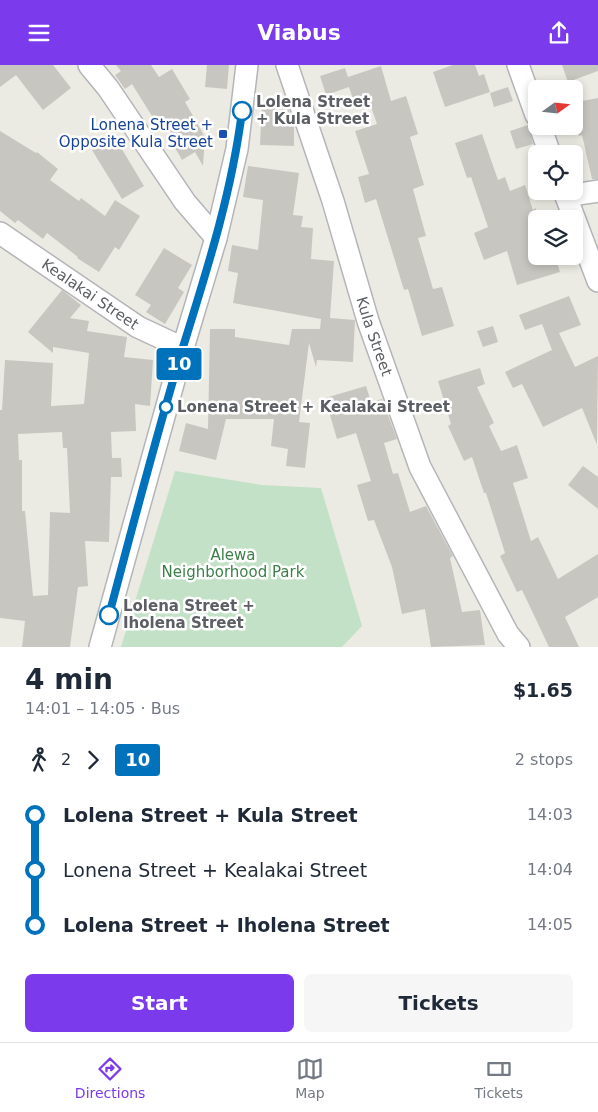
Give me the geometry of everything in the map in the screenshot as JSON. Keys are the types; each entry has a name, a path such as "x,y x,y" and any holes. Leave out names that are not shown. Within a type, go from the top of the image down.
{"street":[{"path":"89,65 108,88 184,202 216,238"},
{"path":"100,647 183,348 216,238 237,149 247,65"},
{"name":"Kula Street","path":"287,65 333,201 368,321 420,467 508,633 518,647"},
{"path":"518,65 528,93"},
{"path":"583,192 598,191"},
{"path":"567,200 598,281"},
{"name":"Kealakai Street","path":"0,233 138,327 183,348"}],"green space":[{"name":"Alewa Neighborhood Park","path":"175,471 262,485 321,488 362,626 342,647 121,647"}],"building":[{"path":"0,65 53,65 71,88 43,110 16,75 0,87"},
{"path":"116,65 151,65 159,77 172,69 190,99 185,102 205,137 203,166 195,152 182,160 173,144 176,142 161,117 155,121 132,84 125,89 115,75 121,71"},
{"path":"207,65 229,65 227,89 205,87"},
{"path":"453,65 475,65 479,76 484,74 490,92 445,107 433,72"},
{"path":"562,65 598,65 598,71 573,80 567,80"},
{"path":"381,66 391,101 406,96 418,134 410,137 424,185 413,189 426,236 418,238 433,289 442,287 454,326 422,336 408,289 404,290 376,199 365,203 358,177 369,174 355,131 377,124 367,95 353,99 349,87 326,95 320,76 345,68 348,77"},
{"path":"508,87 513,101 494,107 490,93"},
{"path":"598,98 598,179 592,179 582,135 583,101"},
{"path":"262,102 287,103 294,126 294,146 260,145"},
{"path":"528,125 528,135 531,135 533,144 516,149 510,131"},
{"path":"0,131 37,152 58,169 50,180 79,201 81,198 105,216 115,200 140,216 119,250 115,247 99,272 77,258 47,233 43,239 18,220 15,223 0,211"},
{"path":"482,134 498,180 505,177 510,191 525,185 528,200 530,200 533,210 528,210 528,265 558,265 560,272 517,285 507,251 484,260 474,233 488,227 471,177 467,178 455,143"},
{"path":"114,136 144,186 122,199 92,150"},
{"path":"248,166 299,173 293,215 303,216 301,227 313,228 311,259 334,261 330,318 355,320 353,362 317,360 316,367 309,343 299,422 310,423 305,468 286,466 288,449 271,446 274,419 226,419 216,460 179,451 186,423 208,429 210,329 235,329 235,337 289,345 292,329 320,329 321,319 233,303 238,273 228,271 232,245 258,250 263,200 243,197"},
{"path":"164,248 192,265 178,288 184,292 165,324 146,312 151,305 135,295"},
{"path":"62,290 81,305 70,318 89,321 87,331 127,337 124,357 153,360 150,406 135,404 136,431 111,432 112,458 121,458 122,477 111,477 109,542 85,541 88,586 78,587 70,647 22,647 25,621 0,618 0,410 2,410 5,360 53,363 51,406 84,404 89,353 53,347 53,353 28,332","holes":["62,432 63,448 67,448 70,513 50,512 48,595 33,596 25,511 22,511 22,460 19,460 18,434"]},
{"path":"569,296 581,325 559,333 575,367 598,356 597,445 582,408 543,427 522,384 513,388 505,372 552,350 542,324 525,330 519,315"},
{"path":"493,326 498,342 483,347 477,331"},
{"path":"480,368 485,384 477,387 494,423 489,426 501,451 517,445 528,478 513,483 531,541 538,537 558,579 598,554 598,597 565,617 579,647 549,647 522,590 517,592 500,556 505,553 486,493 484,493 472,457 464,461 448,426 451,424 438,381"},
{"path":"366,386 371,402 382,399 397,439 384,443 393,474 398,473 410,512 426,506 453,556 450,558 462,612 480,610 485,645 431,647 425,609 402,614 392,567 374,520 368,521 357,485 371,481 356,433 337,439 325,398"},
{"path":"583,466 598,477 598,509 568,485"}],"bus line":[{"name":"10","path":"109,615 183,348 216,238 237,149 242,111"}],"place":[{"name":"Lolena Street + Kula Street","path":"242,111"},
{"name":"Lonena Street + Opposite Kula Street","path":"223,134"},
{"name":"Lonena Street + Kealakai Street","path":"166,407"},
{"name":"Lolena Street + Iholena Street","path":"109,615"}]}
